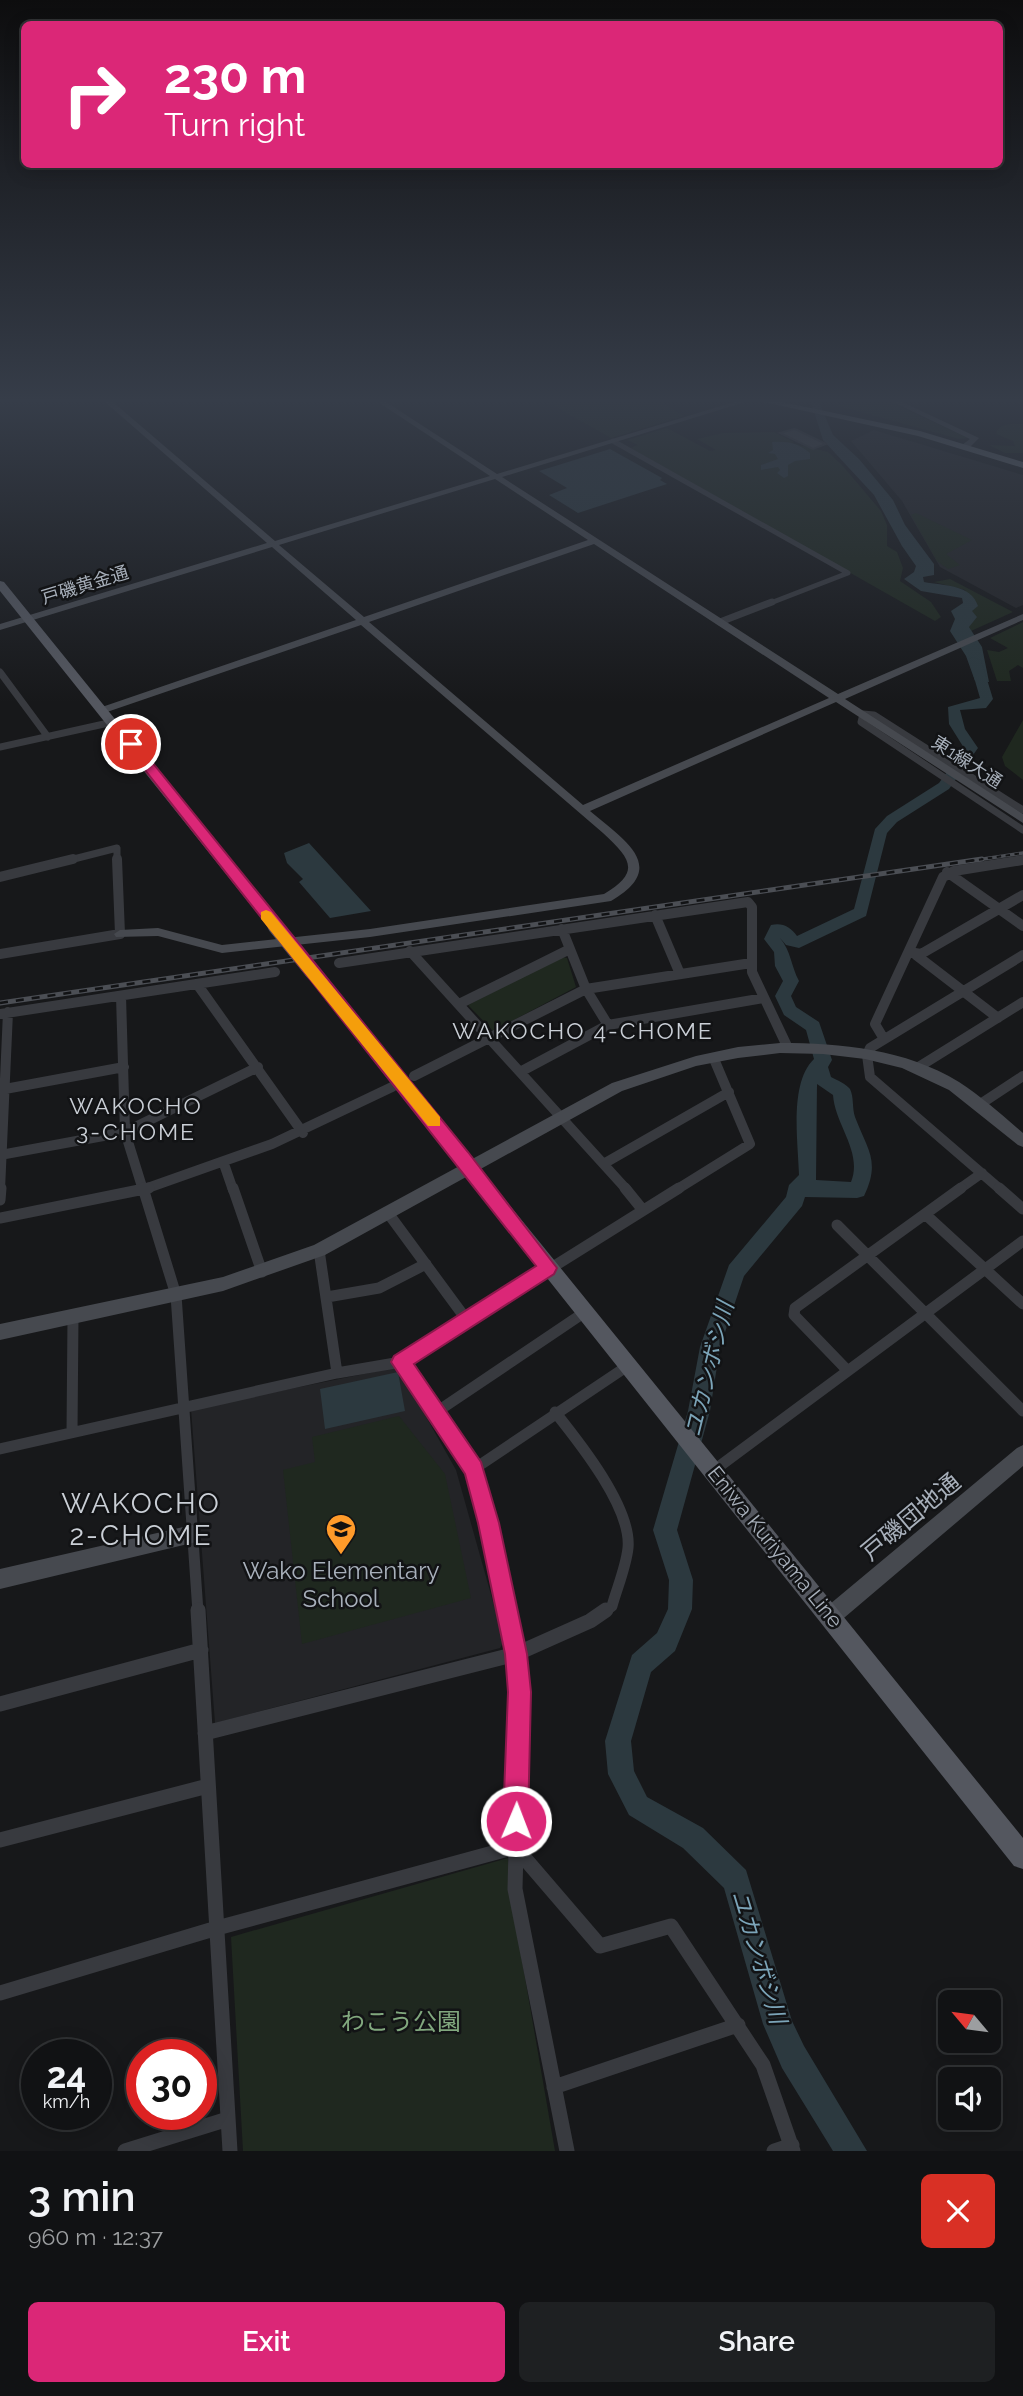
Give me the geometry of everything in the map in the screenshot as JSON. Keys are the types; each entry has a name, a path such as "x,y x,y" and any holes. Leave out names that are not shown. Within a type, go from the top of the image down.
{"main road":[{"name":"Eniwa Kuriyama Line","path":"0,584 5,597 28,618 113,722 548,1268 629,1365 1023,1857"}],"street":[{"path":"0,954 120,934 158,932 222,948 370,933 607,898 627,887 636,872 636,863 630,853 224,502"},
{"name":"戸磯黄金通","path":"0,627 411,502"},
{"name":"東1線大通","path":"536,502 1023,819"},
{"path":"720,622 848,573 722,502"},
{"path":"103,710 596,541"},
{"path":"582,810 1023,617"},
{"path":"0,671 48,737"},
{"path":"1023,810 874,715 863,714 860,722 1023,830"},
{"path":"1,746 113,722"},
{"path":"0,877 117,848 120,934"},
{"path":"947,872 1023,860"},
{"path":"947,872 1023,926"},
{"path":"884,1039 875,1029 875,1024 913,954 947,872"},
{"path":"913,954 1023,895"},
{"path":"339,963 748,902 752,907 751,963 764,999 787,1046"},
{"path":"655,915 680,974"},
{"path":"562,929 586,989 608,1025"},
{"path":"459,1004 570,949"},
{"path":"410,951 605,1163 642,1209"},
{"path":"913,954 998,1018"},
{"path":"1023,955 884,1039 870,1048 867,1055 870,1077 1023,1209"},
{"path":"414,1076 586,989 751,963"},
{"path":"0,1200 5,1088 4,1013 275,972"},
{"path":"197,984 303,1133"},
{"path":"121,996 125,1132 176,1295 201,1650 230,2151"},
{"path":"520,1072 608,1025 764,999"},
{"path":"917,1068 1023,1002"},
{"path":"0,1332 176,1295 262,1272 319,1250 560,1117 643,1076 714,1059 787,1046 867,1055 917,1068 943,1080 1023,1141"},
{"path":"0,1449 337,1373 401,1362 750,1144 714,1059"},
{"path":"5,1088 124,1067"},
{"path":"1,1155 125,1132 258,1067"},
{"path":"979,1105 1023,1076"},
{"path":"0,1218 144,1190 224,1164 303,1133 392,1087"},
{"path":"605,1163 729,1092"},
{"path":"224,1164 262,1272"},
{"path":"847,1370 794,1315 795,1308 982,1173"},
{"path":"388,1213 466,1319"},
{"path":"925,1214 1023,1304"},
{"path":"837,1225 1023,1410"},
{"path":"710,1468 926,1315 1023,1241"},
{"path":"319,1250 337,1373"},
{"path":"327,1297 379,1288 426,1264"},
{"path":"435,1413 585,1312"},
{"path":"72,1432 74,1317"},
{"path":"401,1362 474,1469 489,1523 516,1654 520,1692 515,1889 567,2151"},
{"path":"474,1469 555,1412 629,1365"},
{"path":"205,1733 516,1654 590,1621 612,1606 628,1548 626,1528 595,1462 555,1412"},
{"name":"戸磯団地通","path":"831,1616 1023,1454"},
{"path":"0,1579 192,1534"},
{"path":"0,1704 201,1650"},
{"path":"0,1840 208,1786"},
{"path":"0,1993 217,1928 515,1847"},
{"path":"515,1847 600,1946 671,1926 762,2065 793,2148 774,2151"},
{"path":"554,2087 738,2025"},
{"path":"125,2151 228,2119"}],"shaded area":[{"path":"561,502 611,502 578,513"},
{"path":"878,502 894,502 905,525 934,564 934,575 923,577 924,582 956,587 974,599 978,606 972,611 977,617 969,627 982,647 989,682 975,681 966,656 950,631 955,619 951,611 963,603 962,598 921,591 904,579 914,572 916,566"},
{"path":"903,502 1023,502 1023,605 1016,608 940,567"},
{"path":"309,843 371,911 330,918 299,882 303,879 287,863 284,853"},
{"name":"Wako Elementary School","path":"398,1367 456,1470 504,1641 500,1648 215,1723 191,1409"},
{"path":"398,1372 405,1411 325,1429 320,1389"}],"green space":[{"path":"726,502 874,502 887,525 887,546 897,552 903,568 900,581 931,602 941,617 935,621"},
{"path":"916,513 972,540 946,554 960,565 948,569 937,561 911,515"},
{"path":"950,579 1013,612 971,631 969,627 972,611 965,590 934,582"},
{"path":"1023,622 1023,668 1018,665 1009,671 1011,681 997,681 987,650 999,652 1008,648 990,638"},
{"path":"1023,720 1023,780 1005,766 1002,757"},
{"path":"562,957 567,958 576,987 493,1031 468,1005"},
{"path":"399,1416 445,1474 471,1598 302,1644 283,1470 315,1462 312,1437"},
{"name":"わこう公園","path":"508,1858 511,1897 555,2151 243,2151 231,1937"}],"waterway":[{"name":"ユカンボシ川","path":"819,1066 823,1060 813,1026 790,1011 783,996 791,981 783,966 782,951 772,939 777,929 786,932 792,941 799,942 861,912 880,832 892,819 944,786 971,748 956,724 954,707 981,705 987,699 975,660"},
{"path":"796,1191 808,1177 807,1086 813,1070 819,1066"},
{"name":"ユカンボシ川","path":"796,1191 814,1188 857,1190 863,1176 864,1163 846,1117 842,1092 824,1081 819,1066"},
{"name":"ユカンボシ川","path":"796,1191 795,1200 736,1271 710,1347 699,1411 665,1530 681,1580 680,1609 666,1642 641,1664 618,1741 621,1774 638,1806 693,1838 736,1880 778,2024 793,2057 851,2151"}],"railway":[{"path":"970,861 1023,853"},
{"path":"0,1003 982,859"}],"slow traffic":[{"path":"266,915 434,1122"}],"place":[{"name":"Wako Elementary School","path":"341,1556"}],"district":[{"name":"WAKOCHO 4-CHOME","path":"583,1031"},
{"name":"WAKOCHO 3-CHOME","path":"136,1119"},
{"name":"WAKOCHO 2-CHOME","path":"141,1519"}],"route":[{"path":"131,744 548,1268 401,1362 474,1469 489,1523 516,1654 520,1692 516,1821"}]}
